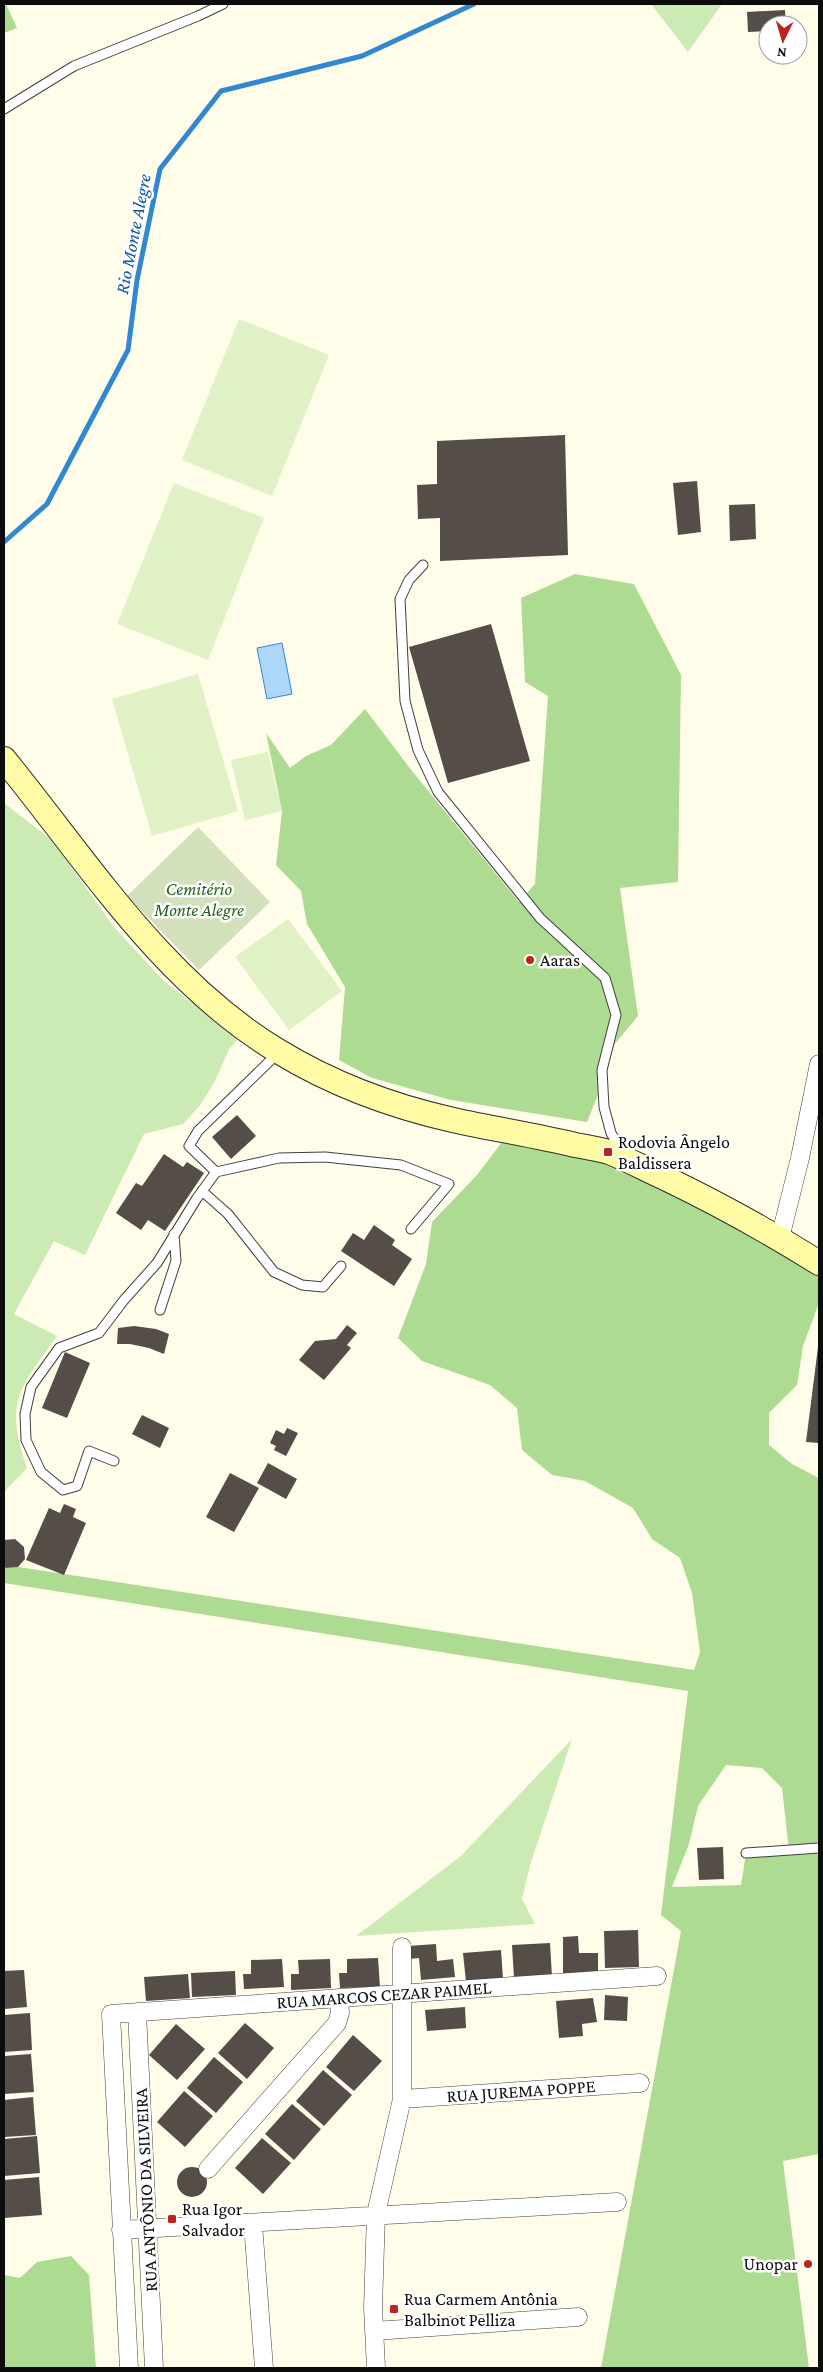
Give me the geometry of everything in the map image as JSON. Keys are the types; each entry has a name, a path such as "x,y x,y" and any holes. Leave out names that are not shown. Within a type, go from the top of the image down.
{"street":[{"path":"4,759 102,886 143,933 190,982 239,1026 279,1052 341,1085 386,1102 453,1120 608,1152 720,1204 780,1238 819,1263"},
{"path":"780,1238 800,1158 819,1064"},
{"path":"376,2368 373,2307 376,2214 402,2099 402,1946"},
{"name":"RUA MARCOS CEZAR PAIMEL","path":"111,2014 657,1976"},
{"path":"208,2169 337,2023 340,2013 340,1998"},
{"name":"RUA ANTÔNIO DA SILVEIRA","path":"137,2012 154,2368"},
{"name":"RUA ANTÔNIO DA SILVEIRA","path":"111,2014 129,2368"},
{"name":"RUA JUREMA POPPE","path":"402,2099 640,2083"},
{"path":"122,2230 253,2224 376,2214 616,2202"},
{"path":"253,2224 264,2368"},
{"path":"374,2330 578,2317"}],"lane":[{"path":"4,109 74,66 198,16 222,4"},
{"path":"423,566 409,580 400,599 405,701 418,750 438,792 540,918 605,978 616,1015 602,1070 604,1108 611,1133 627,1161"},
{"path":"216,1172 189,1146 198,1131 279,1052"},
{"path":"114,1461 89,1451 77,1486 63,1490 41,1472 26,1440 25,1414 30,1387 59,1348 99,1333 157,1263 174,1234 216,1172 279,1158 325,1157 401,1165 449,1184 411,1229"},
{"path":"202,1191 228,1214 274,1272 302,1286 322,1287 341,1266"},
{"path":"160,1310 176,1260 174,1234"},
{"path":"746,1853 819,1848"}],"green space":[{"path":"4,4 6,4 17,28 4,33"},
{"path":"651,4 722,4 688,52"},
{"path":"239,319 329,355 272,496 182,460"},
{"path":"174,483 264,518 208,660 117,624"},
{"path":"575,574 634,584 681,675 678,882 620,888 638,1016 614,1045 606,1075 587,1122 451,1100 372,1078 339,1060 345,987 307,924 301,891 276,865 282,811 266,733 290,768 306,756 331,745 365,709 412,771 519,902 535,884 548,696 525,682 521,598"},
{"path":"198,674 238,811 152,836 112,699"},
{"path":"268,752 282,811 245,820 231,760"},
{"path":"4,803 53,841 113,926 164,981 238,1039 229,1049 215,1081 201,1104 183,1124 144,1134 85,1255 54,1241 14,1314 57,1336 33,1370 19,1397 16,1411 17,1427 20,1446 27,1468 4,1492"},
{"name":"Cemitério Monte Alegre","path":"198,827 270,902 199,970 127,896"},
{"path":"288,919 342,991 289,1030 235,957"},
{"path":"502,1142 517,1142 606,1164 636,1176 731,1221 819,1278 819,1303 803,1346 797,1385 769,1413 769,1445 792,1464 819,1478 819,2154 783,2161 809,2368 601,2368 681,1931 661,1915 688,1691 4,1583 4,1566 6,1568 18,1567 694,1670 700,1652 692,1593 680,1558 652,1539 633,1508 585,1481 552,1475 522,1450 517,1408 490,1385 422,1361 398,1338 426,1264 432,1222 477,1175","holes":["726,1765 762,1768 782,1788 789,1850 746,1853 741,1885 672,1887 689,1844 698,1806"]},
{"path":"572,1739 530,1865 522,1899 535,1924 356,1936 461,1856"},
{"path":"71,2256 89,2275 96,2368 4,2368 4,2275 20,2278 37,2262"}],"water":[{"path":"282,643 292,694 267,699 257,648"}],"building":[{"path":"785,10 785,15 758,15 758,32 748,32 747,12"},
{"path":"565,435 568,555 440,561 440,518 418,519 417,485 437,484 437,441"},
{"path":"697,481 701,532 678,535 673,483"},
{"path":"755,504 756,539 730,541 729,505"},
{"path":"491,624 530,761 448,783 409,647"},
{"path":"237,1115 256,1136 231,1159 212,1137"},
{"path":"164,1154 183,1167 187,1162 204,1173 165,1231 148,1220 141,1230 116,1213 136,1183 142,1186"},
{"path":"374,1225 395,1240 392,1245 412,1259 394,1286 341,1251 353,1233 364,1240"},
{"path":"347,1325 357,1333 347,1345 351,1348 324,1380 299,1360 315,1341 336,1339"},
{"path":"134,1326 156,1329 169,1334 164,1354 149,1348 130,1344 117,1344 118,1328"},
{"path":"819,1347 819,1443 806,1442"},
{"path":"65,1352 90,1363 67,1418 42,1408"},
{"path":"142,1415 169,1428 160,1448 132,1434"},
{"path":"287,1428 298,1433 286,1456 274,1450 276,1446 270,1443 276,1430 284,1434"},
{"path":"268,1463 297,1479 286,1499 257,1483"},
{"path":"230,1473 259,1488 234,1532 206,1517"},
{"path":"64,1504 76,1509 73,1517 86,1523 64,1575 26,1560 49,1508 60,1513"},
{"path":"15,1539 24,1547 25,1559 18,1567 6,1568 4,1566 4,1540"},
{"path":"723,1847 724,1879 699,1880 697,1848"},
{"path":"638,1930 639,1967 605,1968 604,1931"},
{"path":"578,1936 579,1953 598,1953 598,1974 563,1974 563,1937"},
{"path":"550,1943 552,1977 514,1978 512,1945"},
{"path":"436,1944 437,1961 453,1959 455,1977 421,1980 419,1958 409,1959 408,1946"},
{"path":"501,1950 503,1979 466,1982 463,1953"},
{"path":"378,1958 380,1987 340,1988 339,1973 347,1973 347,1959"},
{"path":"282,1959 284,1987 244,1989 243,1974 251,1974 251,1960"},
{"path":"330,1959 331,1988 291,1990 291,1974 299,1974 298,1960"},
{"path":"24,1970 27,2007 4,2009 4,1971"},
{"path":"235,1971 236,1995 192,1997 191,1973"},
{"path":"188,1974 190,1998 146,2001 144,1977"},
{"path":"605,1995 628,1997 627,2021 604,2020"},
{"path":"593,1998 597,2022 582,2024 583,2036 559,2038 556,2001"},
{"path":"465,2007 466,2028 427,2031 425,2010"},
{"path":"30,2013 32,2050 4,2052 4,2015"},
{"path":"245,2023 274,2048 247,2079 218,2053"},
{"path":"176,2024 205,2049 177,2080 149,2055"},
{"path":"353,2035 382,2061 354,2091 326,2067"},
{"path":"31,2054 34,2092 4,2094 4,2056"},
{"path":"214,2057 243,2082 216,2113 187,2088"},
{"path":"323,2070 352,2095 324,2126 296,2101"},
{"path":"184,2091 213,2116 185,2147 157,2122"},
{"path":"33,2097 36,2135 4,2137 4,2100"},
{"path":"292,2104 321,2129 294,2160 265,2134"},
{"path":"37,2136 40,2173 4,2176 4,2139"},
{"path":"262,2138 291,2163 263,2194 235,2168"},
{"path":"192,2167 203,2171 207,2182 203,2193 192,2197 181,2193 177,2182 181,2171"},
{"path":"39,2177 42,2215 4,2218 4,2180"}],"waterway":[{"name":"Rio Monte Alegre","path":"4,542 47,504 128,350 137,280 160,169 221,91 362,56 474,4"}],"place":[{"name":"Aaras","path":"530,960"},
{"name":"Rodovia Ângelo Baldissera","path":"608,1152"},
{"name":"Rua Igor Salvador","path":"172,2219"},
{"name":"Unopar","path":"808,2264"},
{"name":"Rua Carmem Antônia Balbinot Pelliza","path":"394,2309"}]}
